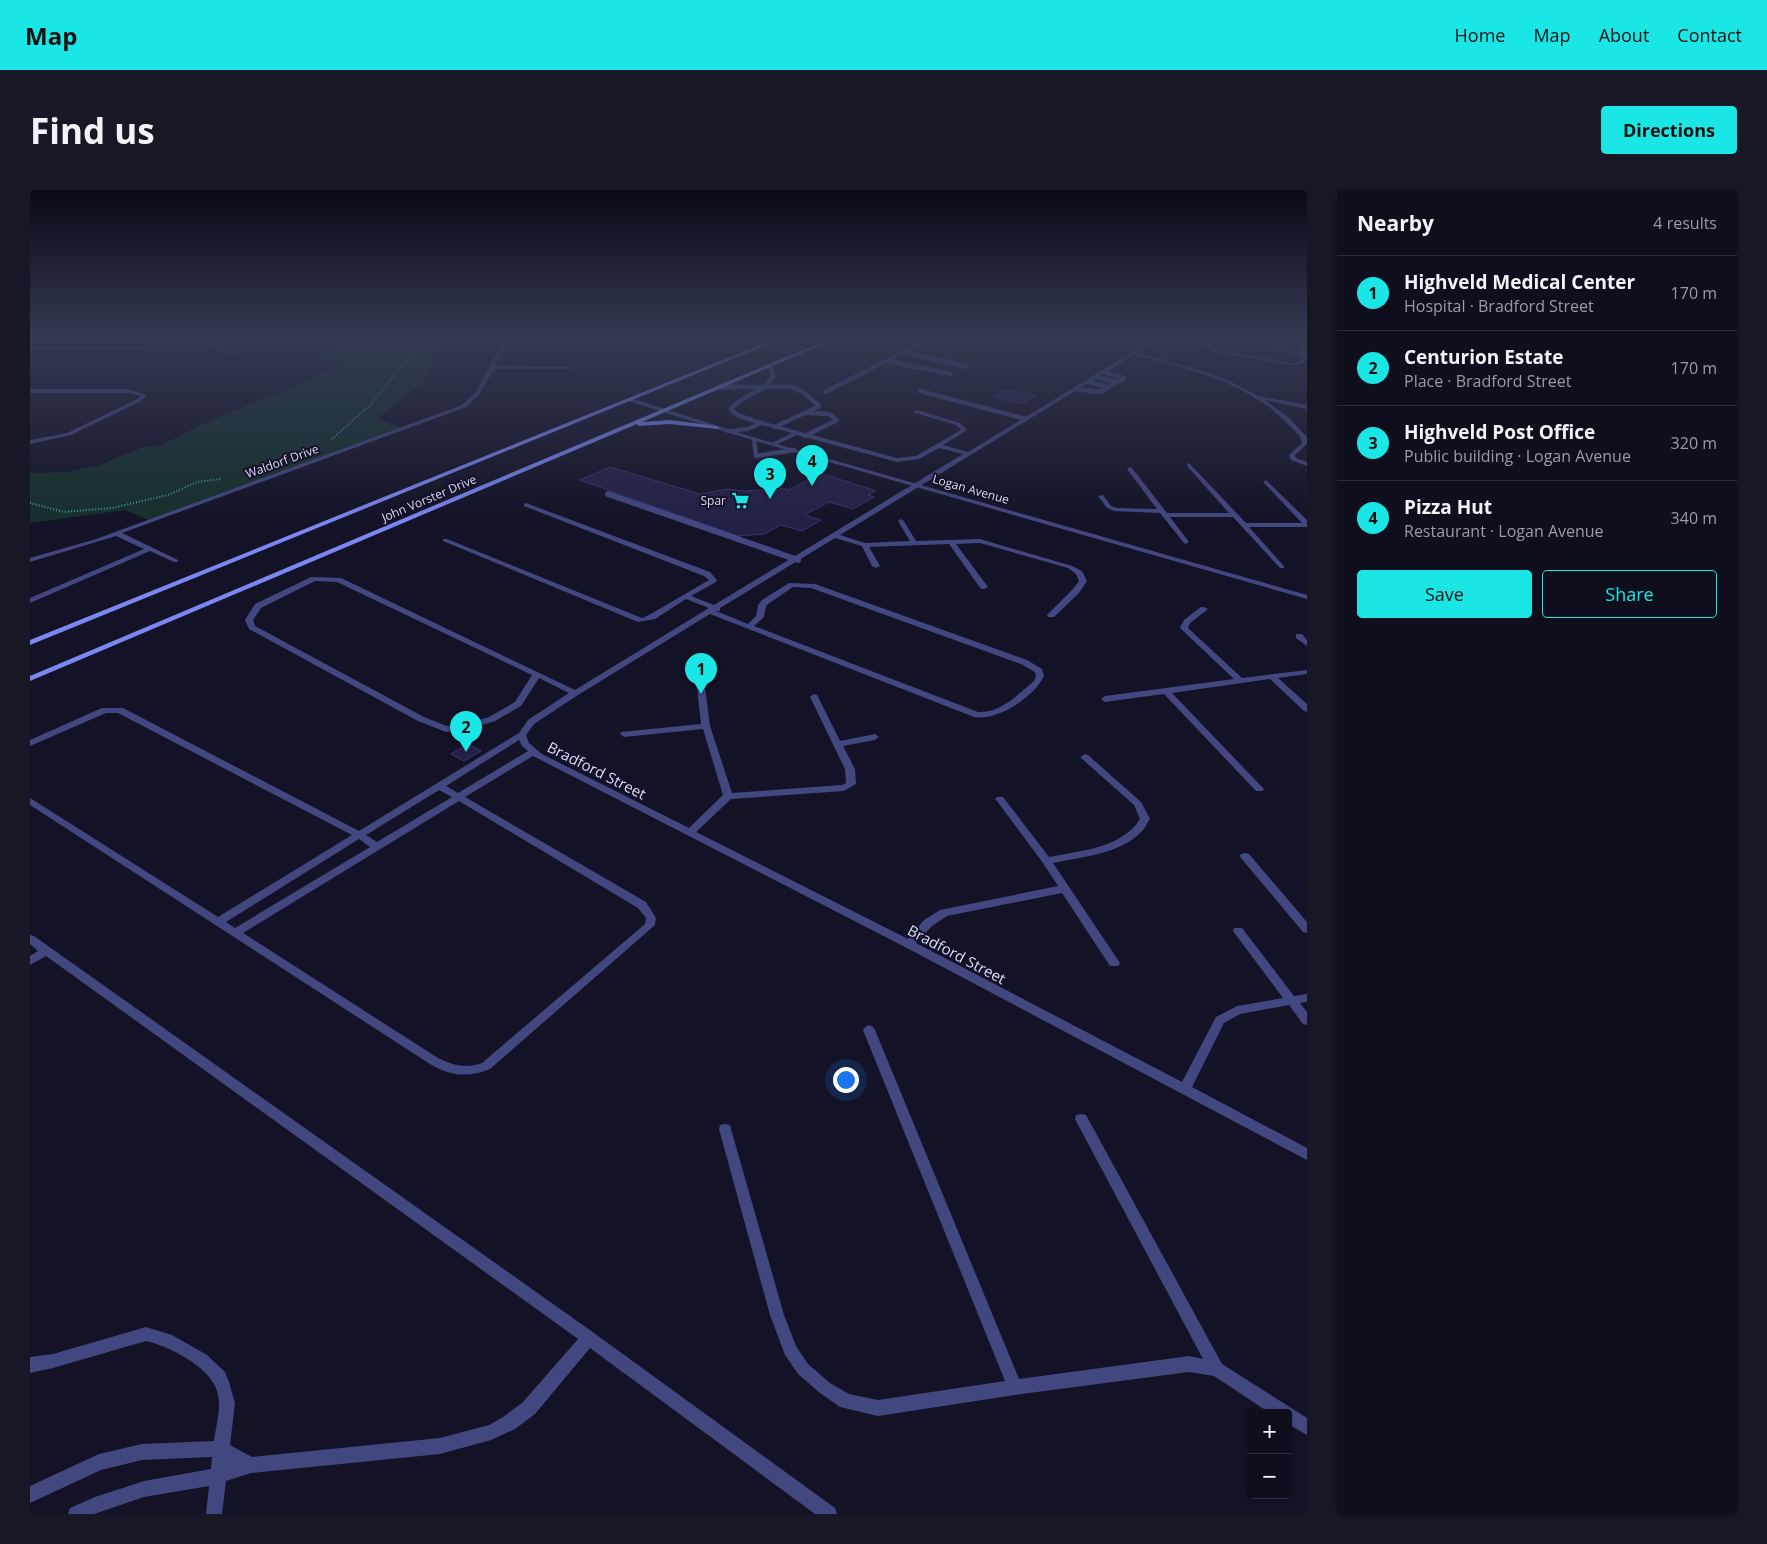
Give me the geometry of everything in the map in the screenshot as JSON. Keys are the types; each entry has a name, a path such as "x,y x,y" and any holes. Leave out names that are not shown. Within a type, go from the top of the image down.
{"main road":[{"name":"John Vorster Drive","path":"30,643 630,400"},
{"name":"John Vorster Drive","path":"30,679 687,400"},
{"path":"631,425 670,422 716,428"}],"street":[{"path":"30,442 69,434 139,400"},
{"name":"Waldorf Drive","path":"30,560 65,551 116,533 453,410 472,400"},
{"name":"Logan Avenue","path":"630,400 716,428 1307,597"},
{"path":"220,921 361,836 522,735 531,722 575,693 714,611 916,485 1058,400"},
{"path":"1260,400 1304,437 1305,443 1292,455 1293,458 1307,464"},
{"path":"1272,400 1307,408"},
{"path":"727,431 748,429 761,423 892,460 917,458 940,446 964,428 952,422 917,412"},
{"path":"774,444 796,434"},
{"path":"940,446 969,454"},
{"path":"1190,465 1282,567"},
{"path":"1130,469 1186,542"},
{"path":"1266,482 1307,524"},
{"path":"1101,496 1109,507 1116,510 1236,515"},
{"path":"445,540 633,619 641,620 652,617 713,580 707,574 526,505"},
{"path":"901,521 914,543"},
{"path":"1244,525 1307,524"},
{"path":"116,533 176,561"},
{"path":"836,536 864,545 970,540 995,544 1070,567 1079,573 1082,581 1080,586 1051,615"},
{"path":"950,541 984,587"},
{"path":"864,545 876,566"},
{"path":"30,601 149,549"},
{"path":"536,674 518,704 505,713 479,724 446,728 421,719 261,633 252,627 248,620 258,606 314,580 338,580 536,674 575,693"},
{"path":"687,597 749,627 976,715 987,715 1004,710 1037,682 1040,676 1038,671 1024,662 805,584 788,587 765,602 760,617 749,627"},
{"path":"1204,609 1187,622 1184,628 1238,679"},
{"path":"1299,636 1307,644"},
{"path":"1105,699 1238,679 1307,672"},
{"path":"1271,676 1307,709"},
{"path":"700,679 706,726 728,796"},
{"path":"1165,690 1259,790"},
{"path":"689,833 728,796 848,787 852,780 851,775 839,744 814,697"},
{"path":"30,743 105,710 120,710 361,836 377,847"},
{"path":"624,734 706,726"},
{"name":"Bradford Street","path":"522,735 525,744 533,752 909,944 1307,1154"},
{"path":"839,744 875,737"},
{"path":"236,932 533,752"},
{"path":"1047,860 1113,846 1142,826 1145,819 1138,804 1085,757"},
{"path":"30,801 220,921 442,1066 462,1072 475,1071 486,1066 650,925 650,918 642,905 439,786"},
{"path":"1000,799 1047,860 1063,889 1114,964"},
{"path":"1245,856 1307,929"},
{"path":"909,944 928,923 944,913 1063,889"},
{"path":"1238,931 1307,1021"},
{"path":"30,939 589,1338 830,1514"},
{"path":"30,962 46,951"},
{"path":"1185,1088 1220,1020 1237,1010 1307,998"},
{"path":"870,1030 1015,1387"},
{"path":"1081,1119 1217,1369"},
{"path":"725,1129 777,1315 790,1350 803,1368 825,1388 846,1401 878,1408 1015,1387 1189,1364 1217,1369 1279,1409"},
{"path":"30,1365 53,1361 138,1335 157,1335 178,1344 205,1364 224,1387 227,1403 214,1514"},
{"path":"76,1514 95,1505 144,1489 218,1476 251,1465 440,1446 491,1432 509,1424 529,1408 589,1338"},
{"path":"1292,1417 1307,1427"},
{"path":"30,1495 99,1462 142,1452 222,1449 251,1465"}],"lane":[{"path":"743,400 731,410 737,416 761,423"},
{"path":"776,428 819,406 810,400"},
{"path":"953,400 1026,419"},
{"path":"803,414 824,413 833,416 837,420 805,436"},
{"path":"754,439 756,456 794,450"},
{"path":"608,494 798,560"}],"path":[{"path":"328,443 376,400"},
{"path":"30,503 64,512 112,508 168,495 197,482 224,478"}],"green space":[{"path":"261,400 401,400 377,419 404,428 151,521 125,510 30,523 30,473 66,472 99,465 141,448 161,445 210,421"}],"building":[{"path":"1005,400 1029,400 1022,404"},
{"path":"610,467 700,494 727,489 761,490 772,493 782,488 789,490 820,473 876,491 868,495 874,497 853,509 829,502 804,515 821,520 802,531 781,525 764,534 738,536 580,480"},
{"path":"468,744 481,751 464,761 451,754"}],"place":[{"name":"Pizza Hut","path":"812,486"},
{"name":"Highveld Post Office","path":"770,499"},
{"name":"Spar","path":"740,500"},
{"name":"Highveld Medical Center","path":"701,694"},
{"name":"Centurion Estate","path":"466,752"}]}
